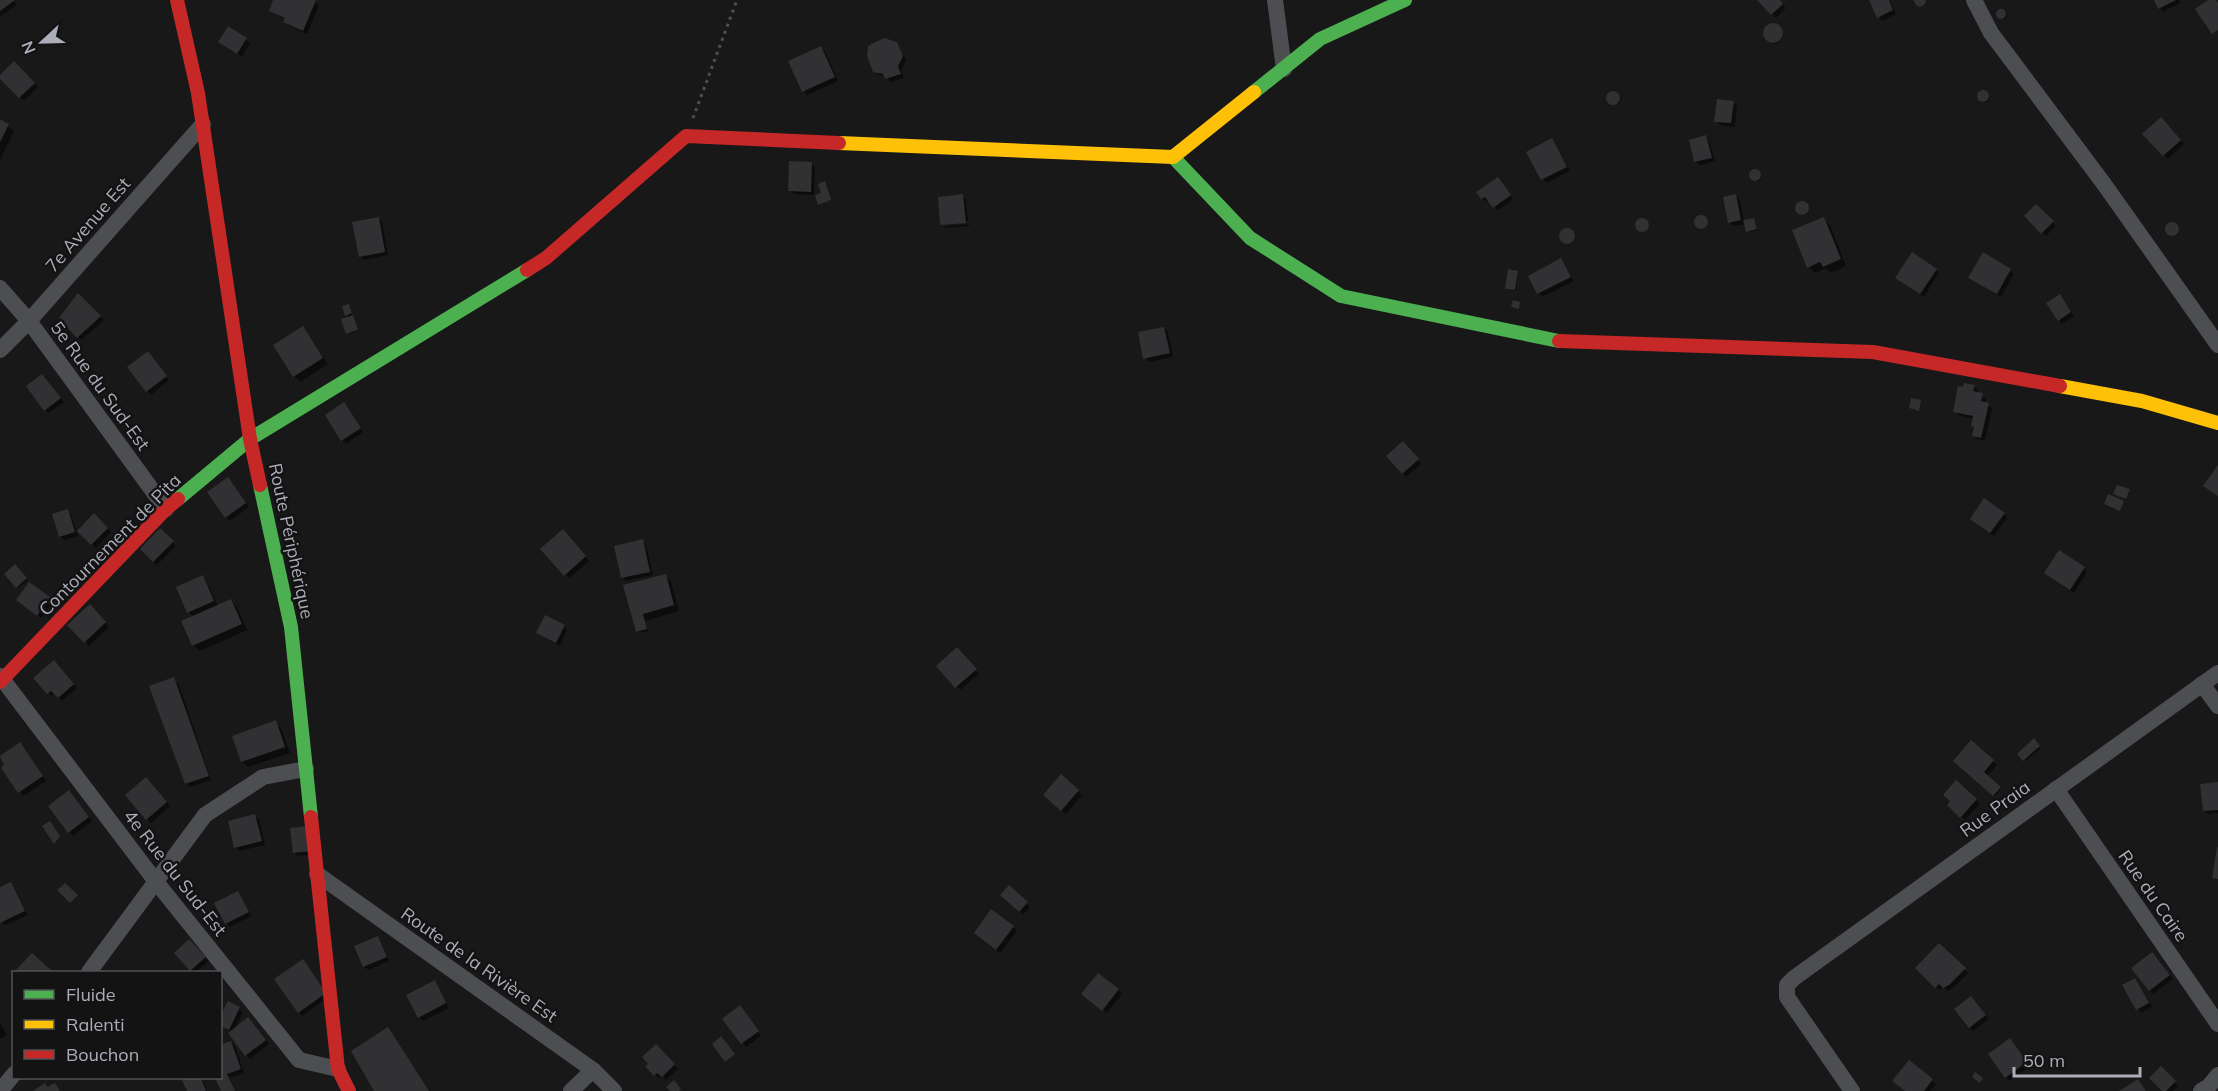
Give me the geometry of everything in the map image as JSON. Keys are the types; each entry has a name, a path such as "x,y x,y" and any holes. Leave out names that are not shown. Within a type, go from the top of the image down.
{"street":[{"name":"Route Périphérique","path":"177,0 198,93 250,439 291,627 338,1069 349,1091"},
{"path":"1270,0 1277,25"},
{"path":"1275,0 1284,69"},
{"path":"686,136 1173,157 1320,39 1405,0"},
{"path":"1974,0 1991,33 2104,184 2218,345"},
{"name":"7e Avenue Est","path":"0,350 29,321 203,124"},
{"name":"Contournement de Pita","path":"1,679 166,509 250,439 546,258 686,136"},
{"path":"1173,157 1250,238 1341,296 1554,341 1873,352 2142,401 2218,423"},
{"name":"5e Rue du Sud-Est","path":"0,288 29,321 166,509"},
{"name":"Rue Praia","path":"1852,1091 1786,997 1787,985 2218,673"},
{"name":"4e Rue du Sud-Est","path":"1,679 157,883 299,1060 338,1069"},
{"path":"2202,684 2218,706"},
{"path":"90,971 205,815 263,777 306,769"},
{"name":"Rue du Caire","path":"2056,789 2218,1024"},
{"name":"Route de la Rivière Est","path":"317,874 593,1070 615,1091"},
{"path":"571,1091 593,1070"},
{"path":"0,1091 12,1076"},
{"path":"2201,1091 2218,1076"}],"path":[{"path":"686,136 737,0"}],"building":[{"path":"0,0 15,0 0,11"},
{"path":"273,0 316,0 303,31 283,22 285,18 269,11"},
{"path":"1757,0 1780,0 1783,4 1771,15"},
{"path":"1869,0 1889,0 1893,10 1877,18"},
{"path":"1913,0 1926,0 1925,4 1920,7"},
{"path":"2154,0 2176,0 2158,9"},
{"path":"2208,0 2216,0 2218,3 2218,30 2212,34 2195,9"},
{"path":"2001,9 2005,10 2005,18 2001,19 1997,18 1996,14 1997,10"},
{"path":"1769,23 1777,23 1783,29 1783,37 1777,43 1769,43 1763,37 1763,29"},
{"path":"228,26 247,38 237,54 218,42"},
{"path":"884,38 897,42 903,56 898,66 901,74 885,79 883,74 873,72 867,56 868,46"},
{"path":"821,46 835,77 802,92 788,61"},
{"path":"14,61 35,83 19,98 0,79 0,75"},
{"path":"1985,90 1988,91 1988,101 1981,102 1978,101 1977,94 1978,91"},
{"path":"1613,91 1618,93 1620,98 1618,103 1613,105 1608,103 1606,98 1608,93"},
{"path":"1717,99 1734,101 1731,123 1714,122"},
{"path":"2161,117 2181,140 2163,156 2142,134"},
{"path":"0,119 9,124 0,142"},
{"path":"1706,135 1712,158 1694,162 1689,140"},
{"path":"1552,138 1567,167 1541,180 1526,152"},
{"path":"789,161 812,162 811,192 788,191"},
{"path":"1757,169 1761,175 1757,181 1753,181 1749,173"},
{"path":"1498,177 1511,195 1493,208 1485,197 1481,199 1476,192"},
{"path":"825,181 831,200 818,205 815,195 821,193 818,184"},
{"path":"963,194 966,223 940,225 938,197"},
{"path":"1736,194 1741,220 1728,223 1723,197"},
{"path":"1799,201 1805,201 1809,208 1805,215 1799,215 1795,211 1795,205"},
{"path":"2036,204 2054,221 2041,234 2024,216"},
{"path":"1701,215 1706,217 1708,222 1706,227 1701,229 1696,227 1694,222 1696,217"},
{"path":"379,217 385,252 359,257 352,222"},
{"path":"1824,217 1841,259 1823,267 1820,262 1807,268 1792,230"},
{"path":"1642,218 1647,220 1649,225 1647,230 1642,232 1637,230 1635,225 1637,220"},
{"path":"1754,218 1757,229 1746,232 1743,220"},
{"path":"2172,222 2177,224 2179,229 2177,234 2172,236 2167,234 2165,229 2167,224"},
{"path":"1564,228 1570,228 1575,236 1573,242 1564,244 1559,239 1559,233"},
{"path":"1912,252 1937,269 1920,294 1895,278"},
{"path":"1983,252 2011,269 1997,294 1968,278"},
{"path":"1561,258 1571,277 1537,294 1528,276"},
{"path":"1508,269 1518,271 1515,290 1505,289"},
{"path":"78,293 101,316 77,338 59,318"},
{"path":"2060,294 2071,312 2058,321 2046,303"},
{"path":"1513,300 1520,302 1519,309 1511,307"},
{"path":"349,304 352,313 345,316 342,306"},
{"path":"353,315 358,330 346,334 341,319"},
{"path":"303,326 323,358 293,377 273,345"},
{"path":"1164,327 1170,353 1143,359 1138,332"},
{"path":"148,351 167,376 146,392 127,367"},
{"path":"42,374 61,398 44,411 26,386"},
{"path":"1964,383 1975,385 1973,391 1983,393 1981,401 1989,403 1981,438 1972,436 1973,416 1953,412 1958,386 1963,387"},
{"path":"1911,398 1921,400 1919,411 1909,408"},
{"path":"344,402 361,428 341,441 325,415"},
{"path":"1403,441 1419,459 1402,474 1386,456"},
{"path":"2218,465 2218,496 2203,486"},
{"path":"228,477 246,503 225,518 207,492"},
{"path":"2117,485 2130,489 2126,499 2113,494"},
{"path":"2108,494 2124,501 2120,511 2104,504"},
{"path":"1984,498 2005,513 1990,533 1970,519"},
{"path":"68,509 75,532 59,537 52,514"},
{"path":"94,513 108,528 91,545 77,531"},
{"path":"160,528 174,541 153,562 140,549"},
{"path":"563,529 586,556 564,576 540,549"},
{"path":"643,539 650,572 621,578 614,546"},
{"path":"2059,550 2085,567 2070,590 2044,573"},
{"path":"15,564 27,578 16,588 4,574"},
{"path":"666,574 674,605 643,614 647,629 636,632 623,585"},
{"path":"203,575 214,601 187,613 176,587"},
{"path":"29,582 50,597 37,616 16,600"},
{"path":"231,599 242,624 192,646 181,621"},
{"path":"90,604 106,622 84,643 67,625"},
{"path":"545,615 565,625 556,643 536,633"},
{"path":"957,647 977,669 955,688 936,666"},
{"path":"54,660 74,684 58,698 51,691 47,694 33,678"},
{"path":"174,677 209,776 185,784 149,686"},
{"path":"276,720 285,747 241,762 232,736"},
{"path":"2034,738 2040,746 2023,761 2017,754"},
{"path":"1971,740 1994,760 1984,772 2001,787 1993,796 1953,761"},
{"path":"20,742 43,776 18,793 1,768 4,765 0,756"},
{"path":"1061,774 1079,790 1061,811 1043,795"},
{"path":"146,777 167,802 146,820 125,795"},
{"path":"1956,780 1977,799 1960,818 1947,805 1950,801 1943,795"},
{"path":"2218,782 2218,810 2203,811 2200,784"},
{"path":"69,790 89,817 68,833 48,806"},
{"path":"255,814 262,841 234,848 228,821"},
{"path":"50,821 60,836 54,844 42,826"},
{"path":"308,826 312,851 293,853 290,828"},
{"path":"2218,848 2218,879 2212,878"},
{"path":"11,882 25,911 0,923 0,887"},
{"path":"65,883 78,895 70,903 57,890"},
{"path":"1009,885 1028,902 1019,912 1000,895"},
{"path":"238,891 249,912 225,924 214,903"},
{"path":"991,909 1014,926 996,950 974,933"},
{"path":"378,936 387,957 363,967 354,946"},
{"path":"189,939 206,957 190,971 174,953"},
{"path":"1939,943 1966,968 1949,985 1943,988 1939,984 1935,988 1915,968"},
{"path":"2152,952 2170,975 2149,991 2131,968"},
{"path":"32,953 52,971 15,971"},
{"path":"303,959 326,993 298,1013 274,979"},
{"path":"1098,973 1119,989 1102,1011 1081,994"},
{"path":"2135,978 2149,1003 2136,1010 2122,985"},
{"path":"435,980 446,1003 418,1018 406,995"},
{"path":"1971,996 1986,1015 1969,1028 1954,1009"},
{"path":"228,1001 240,1007 229,1030 222,1027 222,1012"},
{"path":"740,1005 759,1031 741,1044 722,1019"},
{"path":"248,1017 266,1040 245,1056 228,1033"},
{"path":"388,1027 429,1091 374,1091 351,1051"},
{"path":"721,1036 735,1054 725,1062 712,1044"},
{"path":"2010,1038 2027,1062 2005,1078 1988,1054"},
{"path":"231,1041 241,1069 227,1074 235,1091 221,1091 215,1079 222,1079 222,1044"},
{"path":"656,1044 675,1064 662,1077 657,1073 654,1076 645,1066 648,1064 642,1057"},
{"path":"1909,1060 1933,1079 1924,1091 1905,1091 1892,1081"},
{"path":"2161,1066 2176,1081 2166,1091 2162,1091 2149,1078"},
{"path":"1975,1072 1983,1078 1980,1083 1972,1077"},
{"path":"181,1079 201,1079 206,1091 187,1091"},
{"path":"2138,1079 2146,1091 2119,1091"},
{"path":"674,1080 681,1089 679,1091 670,1091 666,1087"},
{"path":"45,1083 47,1087 55,1083 60,1091 33,1091"}],"traffic: fast":[{"path":"1254,92 1320,39 1405,0"},
{"path":"1173,157 1250,238 1341,296 1559,341"},
{"path":"178,499 250,439 527,270"},
{"path":"260,485 291,627 311,817"}],"traffic: slow":[{"path":"839,143 1173,157 1254,92"},
{"path":"2060,386 2142,401 2218,423"}],"traffic: jam":[{"path":"177,0 198,93 250,439 260,485"},
{"path":"527,270 546,258 686,136 839,143"},
{"path":"1559,341 1873,352 2060,386"},
{"path":"0,682 178,499"},
{"path":"311,817 338,1069 349,1091"}]}
